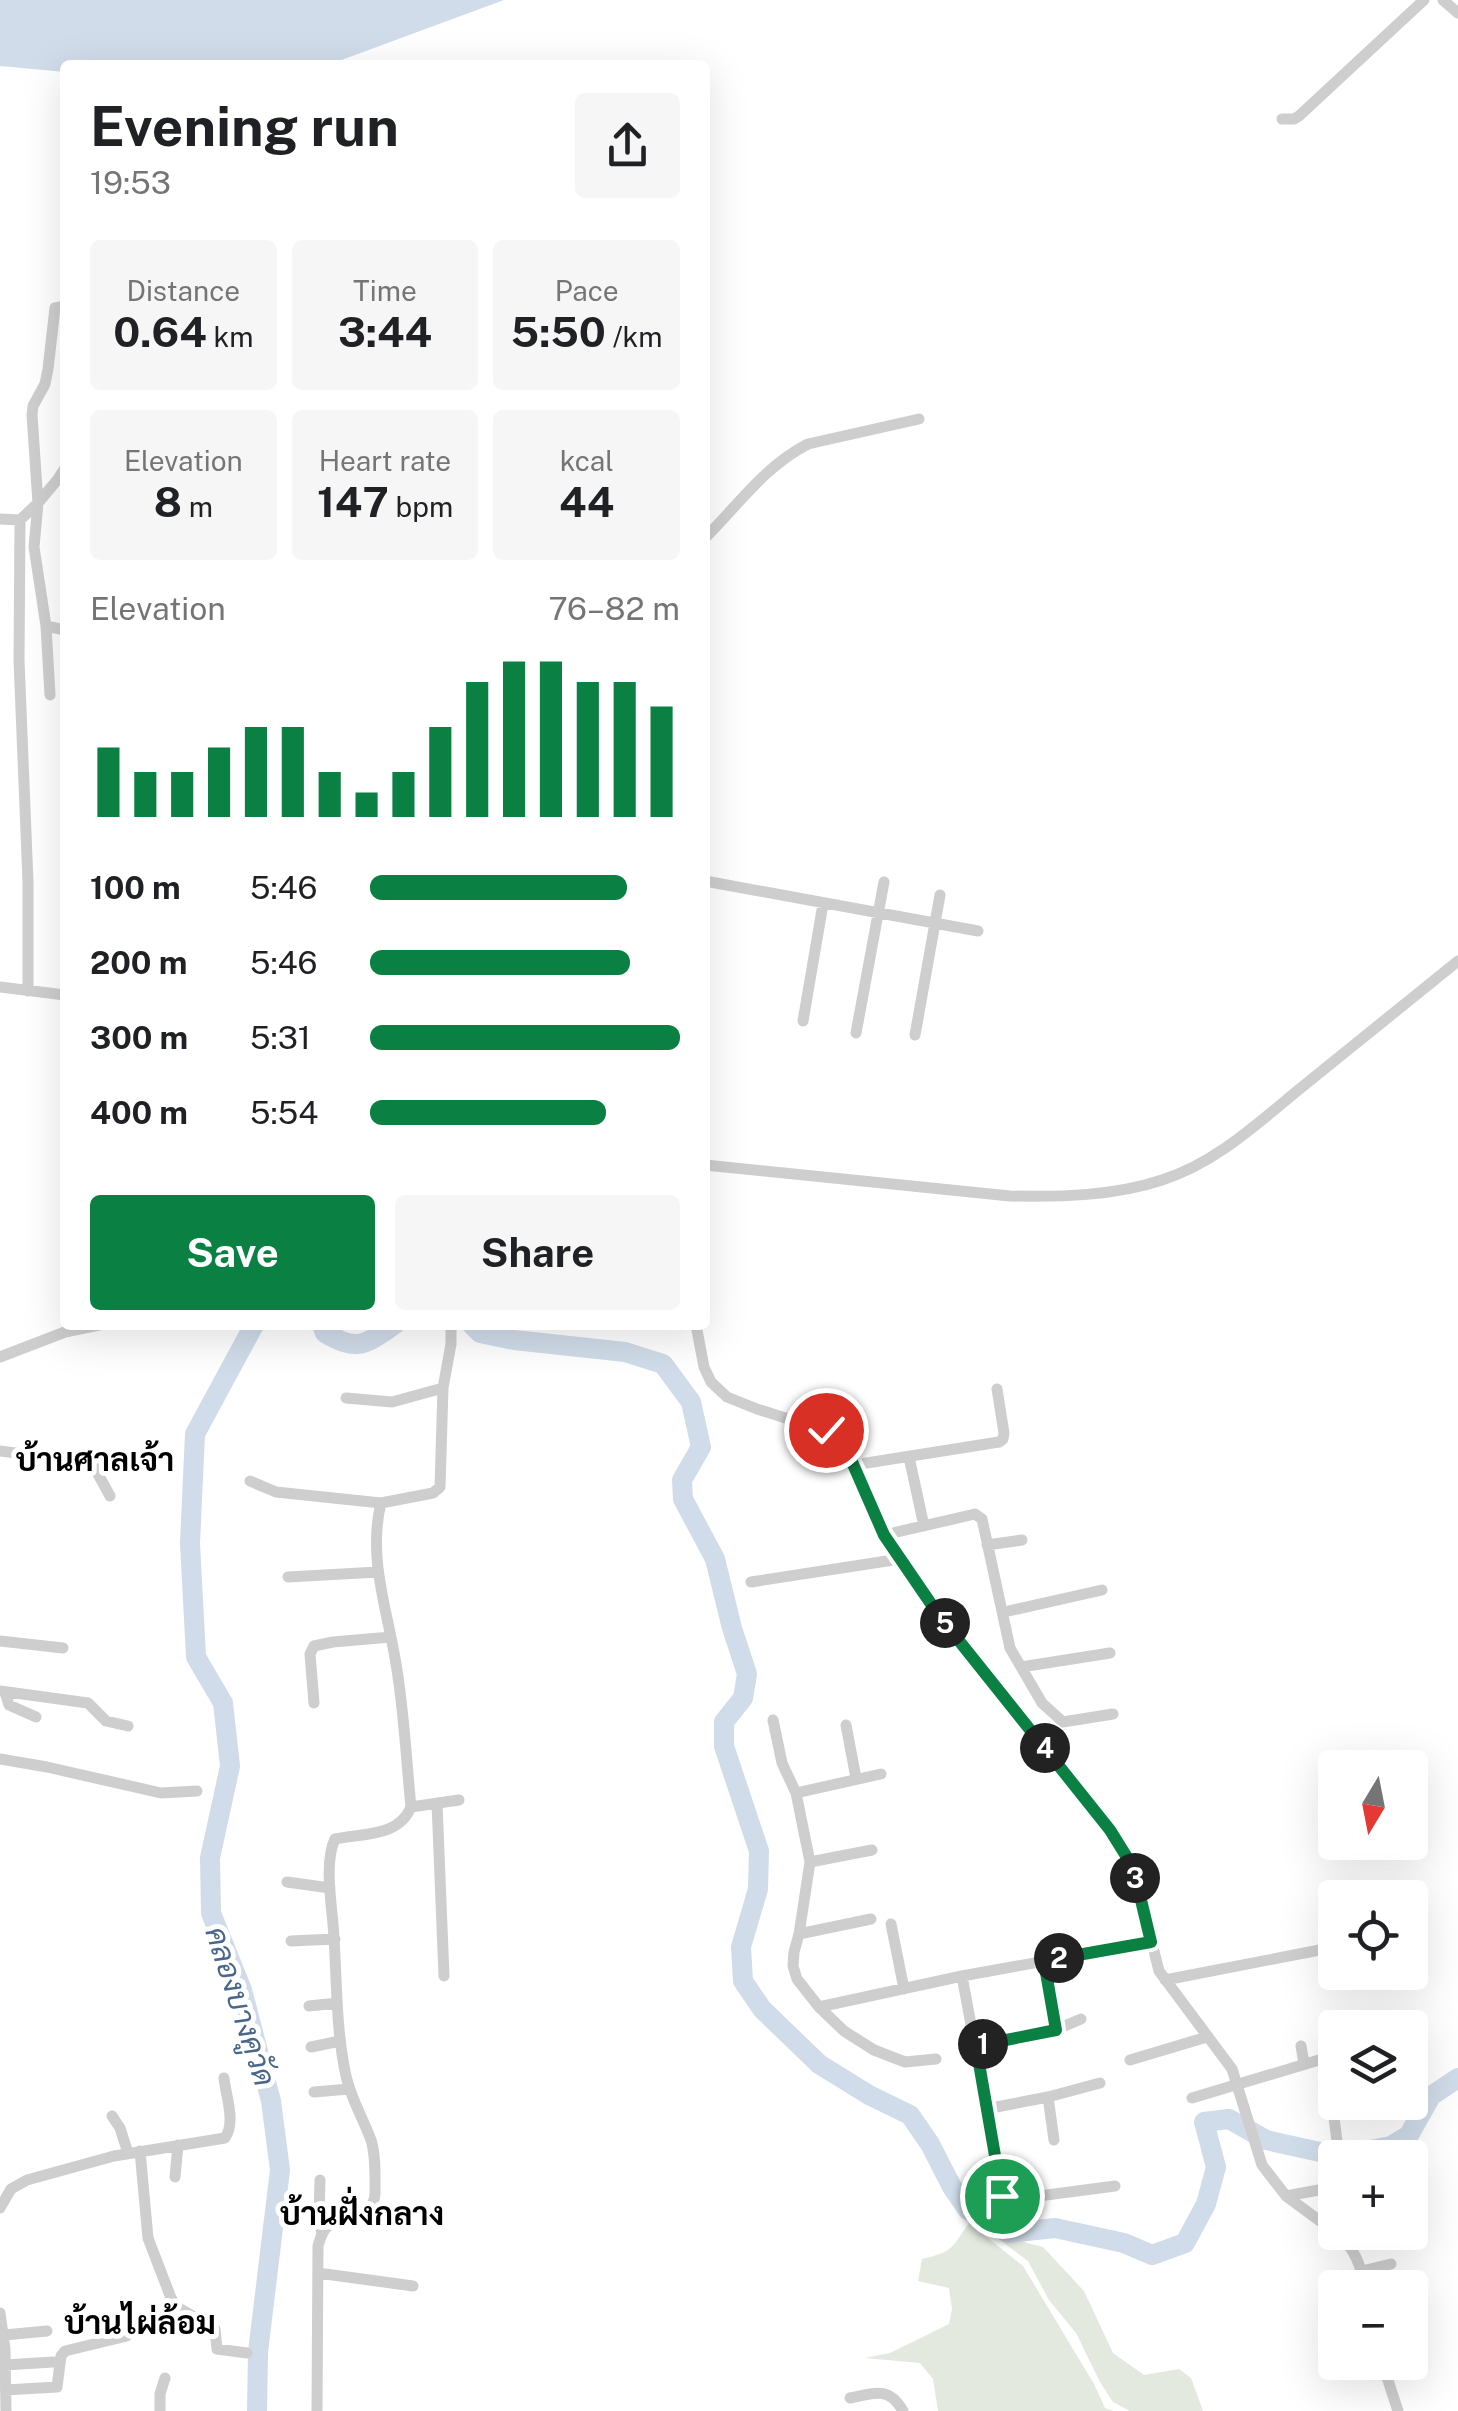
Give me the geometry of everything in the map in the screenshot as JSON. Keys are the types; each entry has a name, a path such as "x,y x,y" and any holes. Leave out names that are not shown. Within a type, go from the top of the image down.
{"street":[{"path":"1282,119 1299,116 1424,0"},
{"path":"1443,0 1458,13"},
{"path":"50,695 46,626 34,548 38,503 32,415 45,384 55,308 60,307"},
{"path":"710,533 771,467 793,452 808,444 920,419"},
{"path":"0,520 20,520 60,476"},
{"path":"20,520 19,660 28,992"},
{"path":"46,626 60,629"},
{"path":"710,882 978,931"},
{"path":"856,1033 884,882"},
{"path":"915,1035 940,895"},
{"path":"802,1021 823,904"},
{"path":"710,1166 1010,1196 1095,1194 1162,1180 1203,1162 1243,1135 1458,962"},
{"path":"0,987 60,995"},
{"path":"0,1358 75,1330"},
{"path":"250,1481 276,1492 380,1503 433,1493 440,1487 443,1388 451,1330"},
{"path":"697,1330 704,1367 711,1382 728,1397 842,1439 884,1535 900,1559 940,1617 1110,1830 1128,1859 1159,1971 1232,2068 1262,2166 1286,2196 1318,2219"},
{"path":"346,1398 392,1402 443,1388"},
{"path":"854,1465 999,1442 1003,1439 997,1389"},
{"path":"0,1451 92,1462 110,1496"},
{"path":"910,1457 924,1526"},
{"path":"317,2411 318,2246 331,2224 366,2211 374,2201 373,2150 350,2089 340,2042 330,1888 332,1848 336,1839 396,1827 411,1807 400,1695 374,1541 380,1503"},
{"path":"884,1535 975,1514 982,1519 1010,1648 1042,1703 1062,1722 1113,1714"},
{"path":"987,1544 1022,1540"},
{"path":"750,1582 900,1559"},
{"path":"288,1578 378,1572"},
{"path":"1004,1612 1102,1590"},
{"path":"314,1704 310,1654 314,1646 391,1637"},
{"path":"0,1640 63,1648"},
{"path":"1022,1668 1110,1653"},
{"path":"3,1692 9,1706 36,1717"},
{"path":"3,1692 88,1703 106,1721 128,1726"},
{"path":"1023,1720 1042,1703"},
{"path":"773,1720 782,1762 796,1792 810,1862 793,1966 797,1978 844,2031 892,2059 936,2059"},
{"path":"846,1725 856,1778"},
{"path":"0,1759 161,1794 196,1792"},
{"path":"796,1792 881,1774"},
{"path":"411,1807 458,1800"},
{"path":"436,1803 444,1976"},
{"path":"810,1862 872,1850"},
{"path":"287,1882 330,1888"},
{"path":"799,1934 872,1920"},
{"path":"891,1924 904,1989"},
{"path":"291,1941 334,1940"},
{"path":"819,2007 1151,1942"},
{"path":"1166,1980 1318,1951"},
{"path":"1044,1961 1056,2030"},
{"path":"962,1976 1004,2198 1115,2186"},
{"path":"309,2006 337,2003"},
{"path":"976,2046 1056,2030 1081,2018"},
{"path":"1130,2060 1207,2036"},
{"path":"311,2047 340,2042"},
{"path":"1301,2046 1304,2064"},
{"path":"1192,2098 1318,2060 1325,2062 1337,2140"},
{"path":"0,2208 6,2188 27,2180 134,2152 228,2136 224,2078"},
{"path":"986,2109 1100,2083"},
{"path":"314,2092 350,2089"},
{"path":"1048,2097 1054,2140"},
{"path":"112,2116 134,2152 148,2238 171,2298 177,2307 215,2329 217,2350 247,2353"},
{"path":"175,2177 178,2146"},
{"path":"320,2180 322,2235"},
{"path":"1286,2196 1318,2190"},
{"path":"1366,2270 1391,2264"},
{"path":"318,2274 413,2286"},
{"path":"0,2313 6,2411"},
{"path":"4,2335 47,2331"},
{"path":"6,2390 57,2387 65,2351 127,2336"},
{"path":"5,2365 53,2362"},
{"path":"160,2411 165,2378"},
{"path":"1388,2380 1398,2411"},
{"path":"850,2398 888,2394 896,2398 903,2411"}],"shaded area":[{"path":"0,0 504,0 342,60 60,60 60,72 0,66"},
{"path":"973,2220 1043,2247 1084,2291 1113,2353 1144,2375 1179,2369 1191,2378 1203,2411 1130,2411 1113,2402 1076,2333 1049,2300 1028,2261"},
{"path":"969,2223 1023,2266 1105,2408 1114,2411 938,2411 933,2379 920,2363 865,2358 890,2353 949,2324 949,2288 918,2281 922,2259 951,2247"}],"waterway":[{"name":"คลองบางคูวัด","path":"251,1330 195,1434 190,1543 196,1657 223,1703 230,1766 210,1858 211,1913 242,1990 271,2101 280,2170 258,2352 257,2411"},
{"path":"324,1330 353,1344 361,1344 386,1330"},
{"path":"477,1330 514,1340 625,1352 663,1364 691,1402 701,1447 682,1480 683,1499 715,1559 747,1674 743,1698 724,1722 724,1746 759,1851 758,1889 741,1947 743,1981 762,2009 819,2064 910,2115 968,2210 1009,2233 1055,2228 1124,2243 1152,2255 1185,2243 1206,2204 1216,2167 1204,2122 1229,2119 1266,2140 1338,2156 1391,2146 1409,2135 1431,2096 1458,2078"}],"district":[{"name":"บ้านศาลเจ้า","path":"95,1459"},
{"name":"บ้านฝั่งกลาง","path":"362,2213"},
{"name":"บ้านไผ่ล้อม","path":"140,2322"}],"route":[{"path":"826,1430 842,1439 884,1535 940,1617 1110,1830 1136,1879 1151,1942 1044,1961 1056,2030 976,2046 1002,2196"}]}
